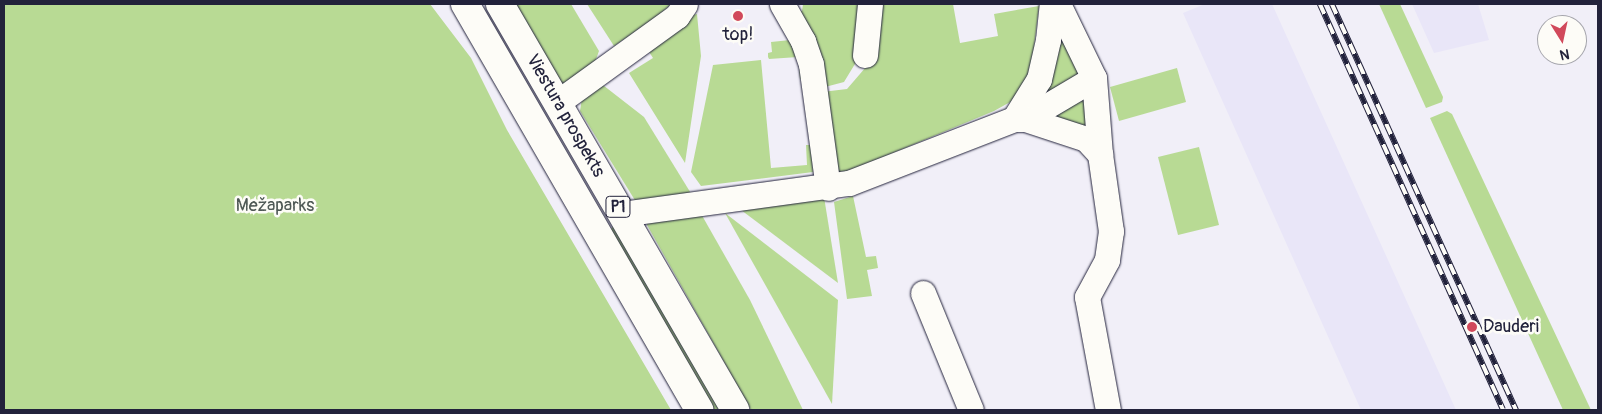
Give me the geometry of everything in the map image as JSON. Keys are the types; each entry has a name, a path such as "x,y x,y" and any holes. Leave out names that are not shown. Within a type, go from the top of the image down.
{"main road":[{"name":"Viestura prospekts","path":"465,4 594,224 699,410"},
{"name":"Viestura prospekts","path":"500,4 735,410"},
{"path":"594,224 622,214"}],"street":[{"path":"558,102 677,16 686,4"},
{"path":"782,4 804,41 811,64 828,188"},
{"path":"865,55 870,4"},
{"path":"1020,119 1039,79 1048,40 1052,4"},
{"path":"1058,4 1094,78 1100,154 1111,231 1107,260 1087,297 1106,409"},
{"path":"622,214 828,188 850,183 1020,119 1094,78"},
{"path":"1020,119 1086,139 1100,154"},
{"path":"923,293 971,410"}],"shaded area":[{"path":"1205,4 1272,4 1456,410 1361,410 1183,13"},
{"path":"1412,4 1478,4 1489,40 1434,53"}],"green space":[{"name":"Mežaparks","path":"4,4 430,4 471,58 507,130 671,410 4,410"},
{"path":"515,4 571,4 599,51 595,62 563,85"},
{"path":"587,4 671,4 656,18 614,46"},
{"path":"803,4 867,4 861,54 844,82 825,87 797,12 802,11"},
{"path":"878,4 953,4 960,43 998,36 994,14 1039,6 1031,72 1012,101 994,111 852,170 840,172 837,171 822,92 847,89 872,60"},
{"path":"1379,4 1400,4 1443,97 1442,102 1426,108"},
{"path":"1055,9 1085,68 1031,111"},
{"path":"697,14 701,56 685,163 629,73 653,58 646,47 690,16"},
{"path":"800,39 805,78 800,79 798,57 769,59 768,53 772,52 771,42"},
{"path":"761,60 771,168 807,165 806,145 811,145 813,172 701,186 691,172 713,65"},
{"path":"1177,68 1186,102 1119,121 1110,87"},
{"path":"599,82 644,117 692,195 636,202 580,111 583,92"},
{"path":"1082,91 1094,138 1040,114"},
{"path":"1447,111 1452,114 1591,410 1563,410 1430,118"},
{"path":"1199,147 1219,225 1178,235 1158,157"},
{"path":"853,196 866,257 876,256 878,268 867,270 872,296 847,299 834,202"},
{"path":"824,197 838,283 737,207"},
{"path":"700,212 750,300 803,410 751,410 647,225 647,222"},
{"path":"725,213 838,300 832,404"},
{"path":"613,226 722,410 712,410 610,231"}],"railway":[{"path":"1320,4 1503,410"},
{"path":"1332,4 1516,410"}],"place":[{"name":"top!","path":"738,16"},
{"name":"Dauderi","path":"1472,327"}]}
